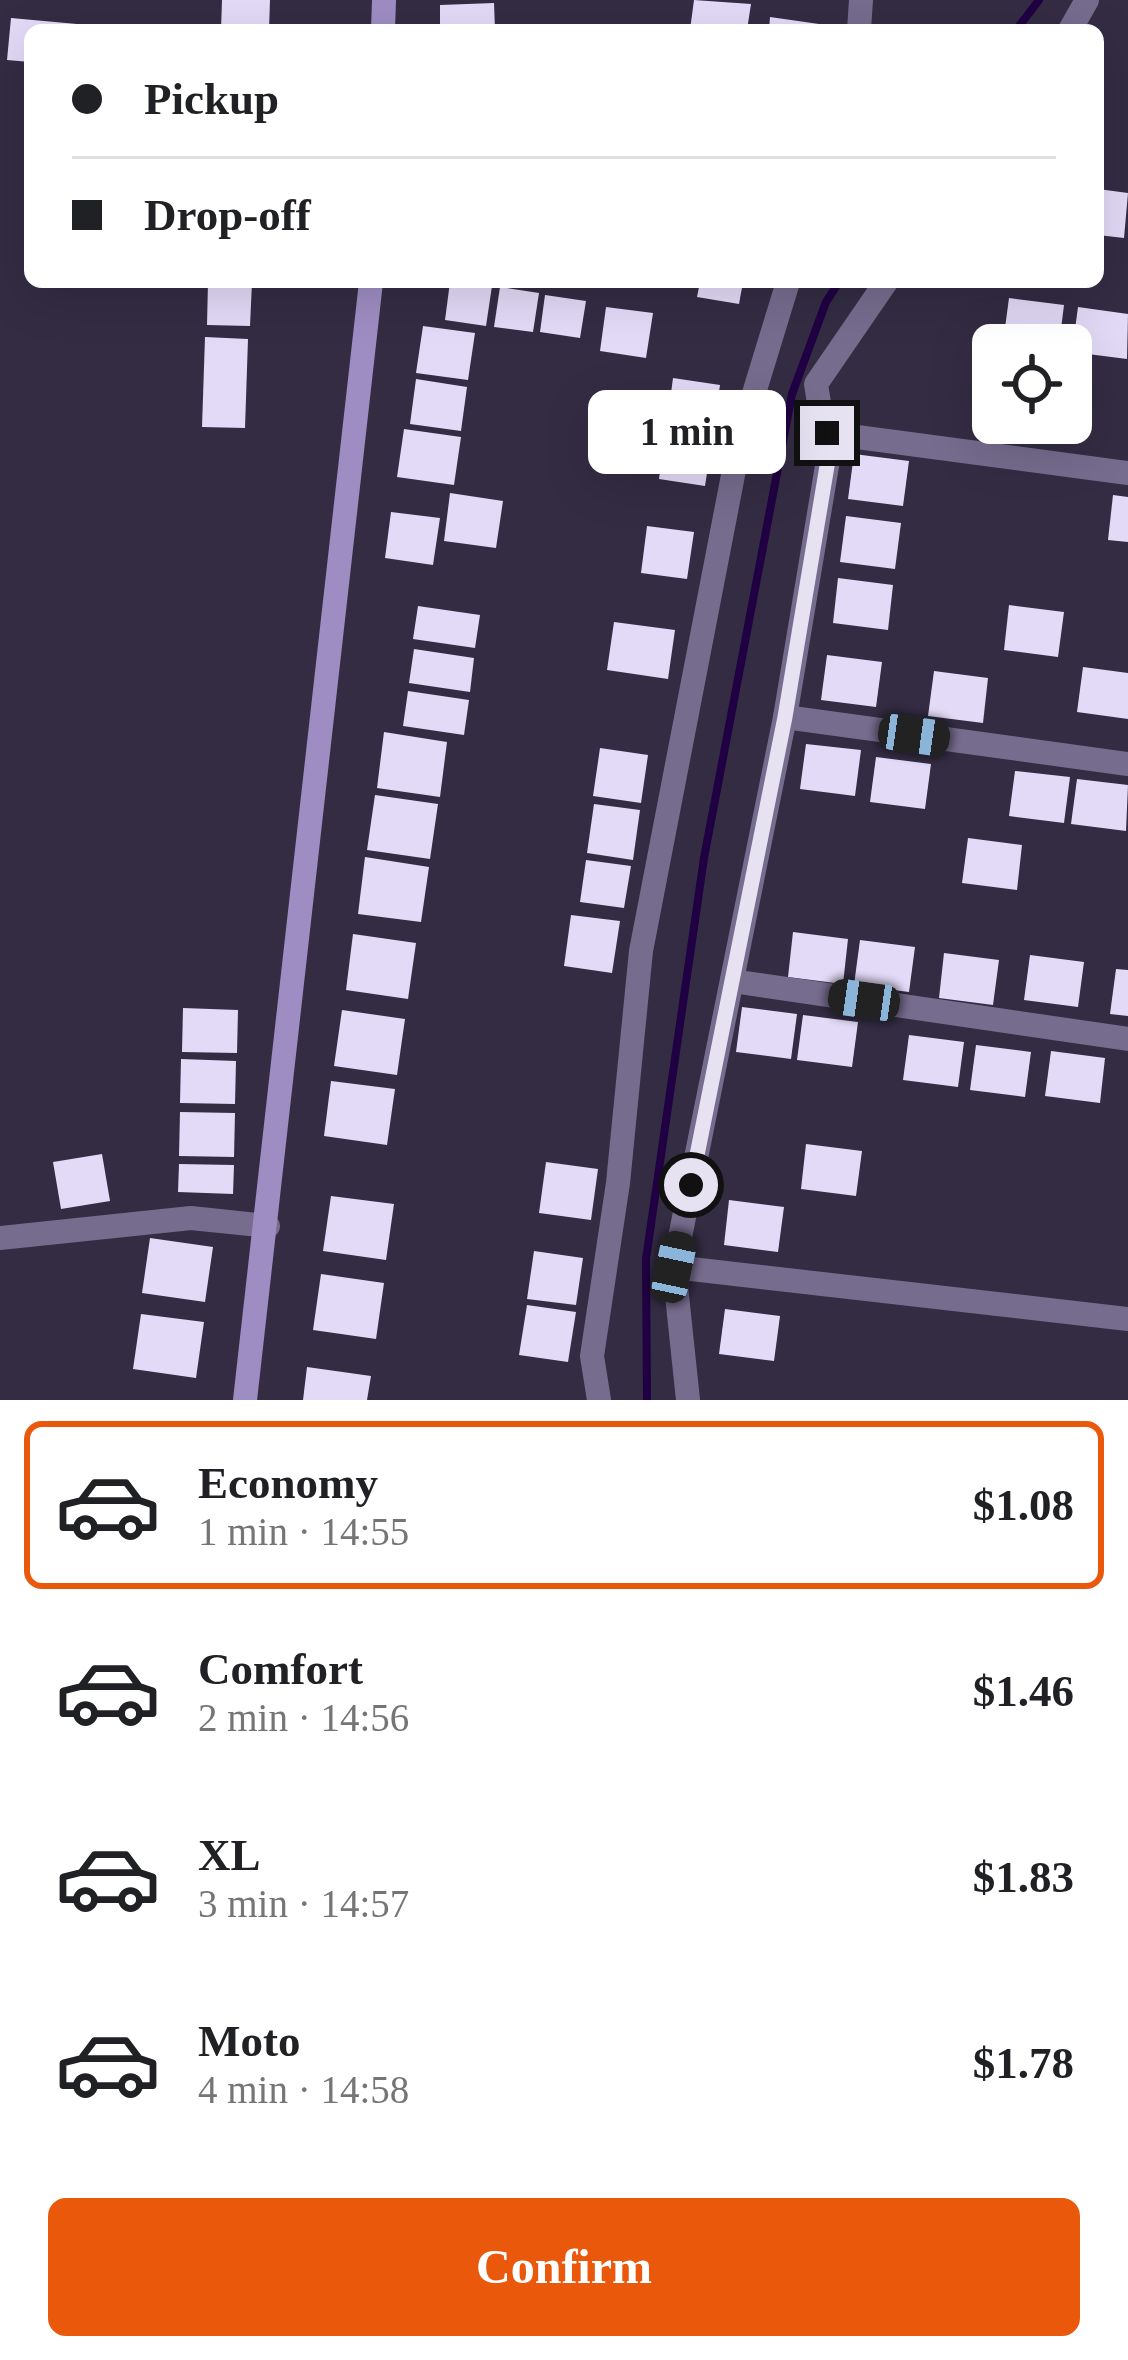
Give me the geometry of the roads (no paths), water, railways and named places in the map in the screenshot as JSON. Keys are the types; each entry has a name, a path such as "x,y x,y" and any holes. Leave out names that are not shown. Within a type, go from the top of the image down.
{"main road":[{"path":"245,1400 370,288"}],"street":[{"path":"598,1400 592,1356 618,1183 640,951 740,439 786,288"},
{"path":"688,1400 674,1267 785,717 828,460 816,384 882,288"},
{"path":"827,433 1128,473"},
{"path":"785,717 1128,764"},
{"path":"732,981 1128,1039"},
{"path":"0,1238 191,1218 268,1226"},
{"path":"674,1267 1128,1319"}],"waterway":[{"path":"1021,24 1039,0"},
{"path":"647,1400 646,1259 704,858 792,394 835,288"}]}
